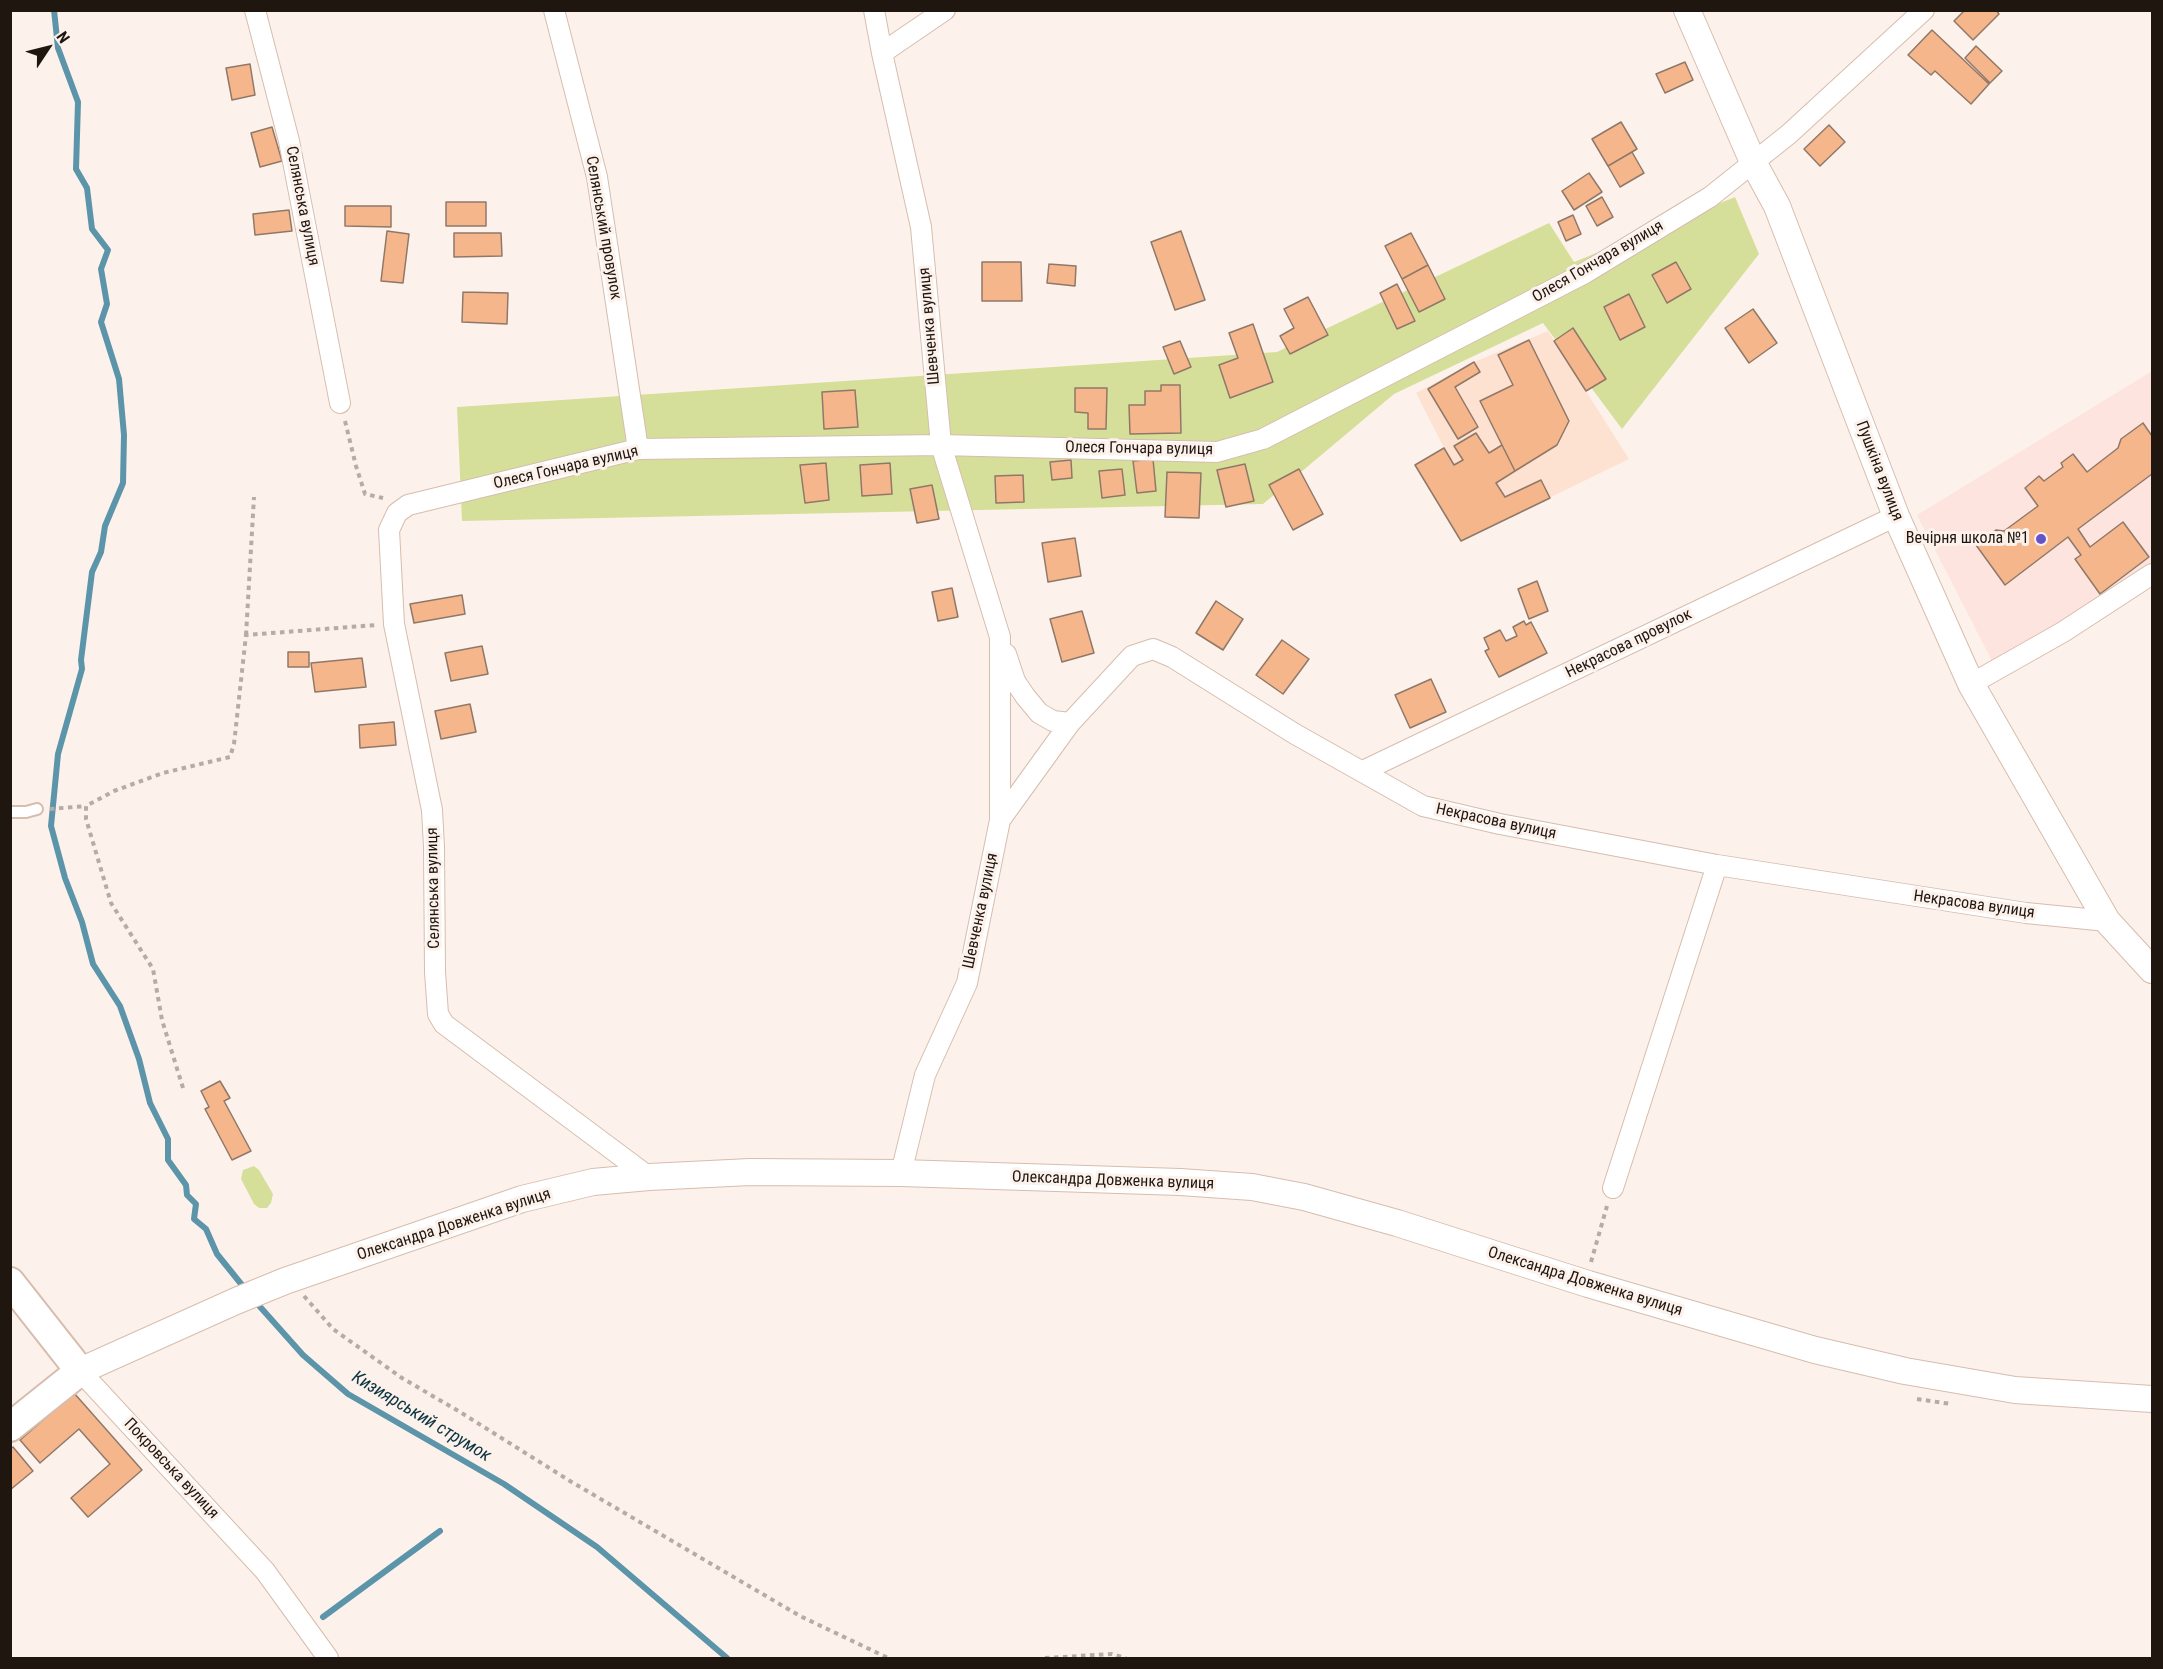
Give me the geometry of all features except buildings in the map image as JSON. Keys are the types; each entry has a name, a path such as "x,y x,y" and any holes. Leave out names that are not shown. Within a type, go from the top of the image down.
{"main road":[{"name":"Покровська вулиця","path":"10,1282 80,1371"},
{"path":"10,1427 80,1371"}],"street":[{"name":"Селянська вулиця","path":"255,10 289,141 340,403"},
{"name":"Селянський провулок","path":"554,10 597,177 638,449"},
{"name":"Шевченка вулиця","path":"874,10 921,227 941,445 1015,681 1039,713 1053,721 1070,723"},
{"path":"882,53 945,10"},
{"name":"Пушкіна вулиця","path":"1687,10 1753,162 1777,206 1896,516 1971,684 2107,921 2152,970"},
{"name":"Олеся Гончара вулиця","path":"408,506 638,449 941,445 1217,452 1263,439 1585,273 1710,197 1790,134 1924,10"},
{"name":"Селянська вулиця","path":"408,506 397,513 389,530 394,624 432,810 438,1014 444,1024 649,1177"},
{"name":"Некрасова провулок","path":"1363,771 1896,516"},
{"path":"1971,684 2063,632 2152,574"},
{"name":"Шевченка вулиця","path":"901,1173 924,1075 967,983 1000,820 1000,637"},
{"name":"Некрасова вулиця","path":"1000,820 1070,723 1132,656 1153,649 1172,657 1295,734 1423,806 1500,824 1717,865 2014,911 2107,921"},
{"path":"1612,1188 1717,865"},
{"name":"Олександра Довженка вулиця","path":"80,1371 236,1300 522,1199 593,1182 649,1177 750,1172 901,1173 1180,1182 1252,1188 1294,1195 1397,1223 1587,1284 1837,1355 1905,1371 2015,1390 2152,1399"},
{"name":"Покровська вулиця","path":"80,1371 265,1570 328,1659"}],"lane":[{"path":"10,812 37,810"}],"path":[{"path":"340,403 356,466 366,494 408,506"},
{"path":"37,810 86,806 114,791 174,771 231,757 246,635 254,497"},
{"path":"246,635 394,624"},
{"path":"86,806 87,819 111,903 153,969 162,1020 183,1088"},
{"path":"1590,1266 1612,1188"},
{"path":"285,1281 302,1294 333,1329 402,1378 570,1482 800,1616 888,1659"},
{"path":"1045,1659 1112,1654 1126,1659"}],"shaded area":[{"path":"1548,331 1629,459 1461,541 1415,465 1444,448 1416,393 1474,362"},
{"name":"Вечірня школа №1","path":"2152,371 2152,564 1993,663 1917,515"}],"green space":[{"path":"1735,197 1759,254 1622,429 1543,323 1394,394 1263,504 462,521 457,407 1277,352 1549,223 1574,262"},
{"path":"254,1166 259,1170 273,1194 267,1208 259,1208 254,1204 241,1179 243,1170"}],"waterway":[{"name":"Кизиярський струмок","path":"54,10 58,48 78,102 76,169 87,188 92,229 108,250 101,269 107,304 101,322 119,379 124,435 123,483 105,526 101,552 92,572 81,660 82,669 58,754 51,826 93,964 120,1006 139,1059 150,1103 168,1139 168,1160 186,1185 187,1195 196,1204 194,1219 206,1229 217,1254 246,1290"},
{"name":"Кизиярський струмок","path":"254,1300 303,1355 348,1394 504,1484 597,1547 727,1658"},
{"path":"323,1617 440,1531"}],"place":[{"name":"Вечірня школа №1","path":"2041,539"}]}
